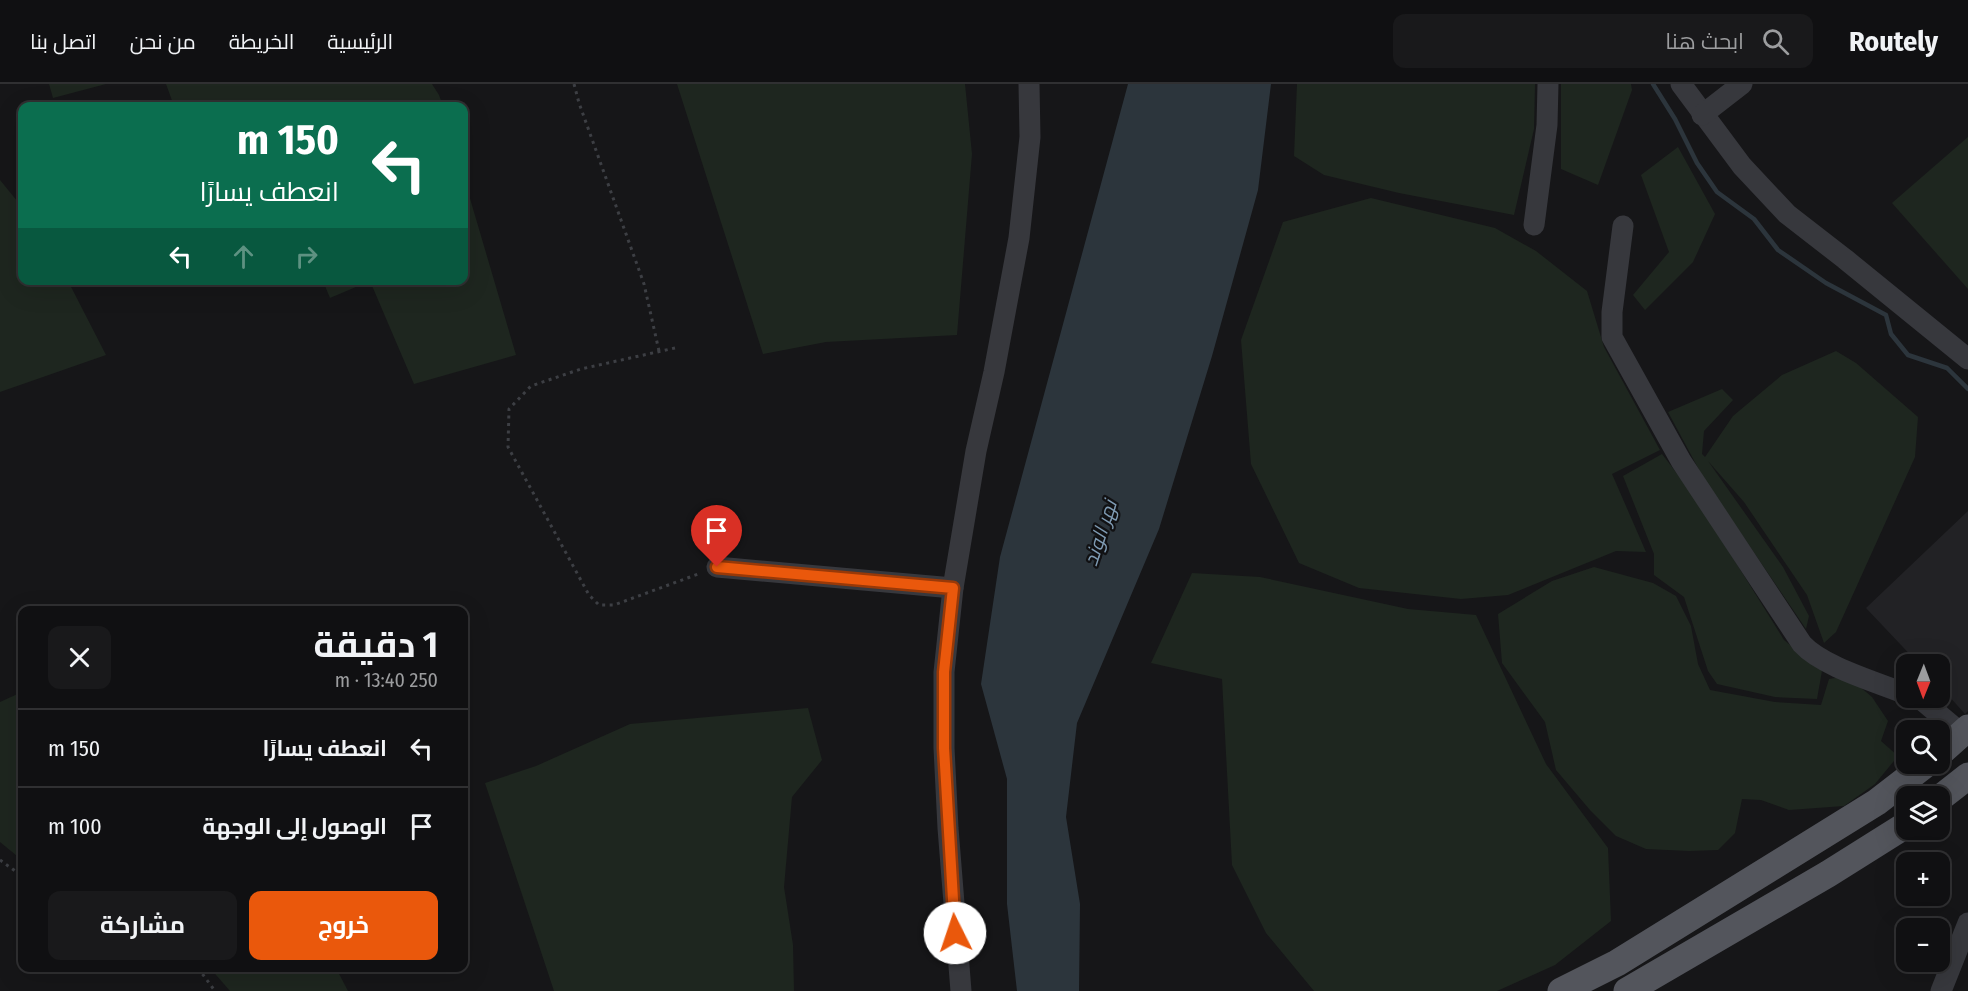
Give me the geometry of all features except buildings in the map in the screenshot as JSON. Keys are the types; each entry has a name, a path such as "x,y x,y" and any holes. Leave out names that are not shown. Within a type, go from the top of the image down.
{"main road":[{"path":"1950,744 1965,731"},
{"path":"1560,991 1627,957 1877,802 1913,774"},
{"path":"1950,790 1968,776"},
{"path":"1889,793 1896,804"},
{"path":"1627,991 1828,874 1896,831"}],"street":[{"path":"959,986 944,748 944,672 953,588 976,451 994,372 1017,249 1030,148 1029,84"},
{"path":"1534,225 1547,125 1548,84"},
{"path":"1681,84 1742,166 1787,214 1968,359"},
{"path":"1702,115 1742,84"},
{"path":"1623,226 1612,312 1612,337 1681,461 1802,644 1810,652 1832,664 1896,690"},
{"path":"717,567 953,588"},
{"path":"1933,708 1965,731"},
{"path":"1941,991 1968,923"}],"path":[{"path":"574,84 644,284 659,351"},
{"path":"675,348 581,369 531,386 509,409 508,447 589,595 599,605 614,605 717,567"},
{"path":"0,860 18,873"},
{"path":"201,972 215,991"}],"shaded area":[{"path":"49,84 106,84 53,98"},
{"path":"166,84 432,84 442,102 173,102"},
{"path":"677,84 965,84 972,154 957,335 826,342 763,354"},
{"path":"1297,84 1535,84 1534,129 1514,215 1399,193 1324,175 1294,156"},
{"path":"1561,84 1631,84 1632,90 1598,185 1561,169"},
{"path":"1968,137 1968,289 1892,203"},
{"path":"1678,147 1715,214 1693,262 1645,310 1633,295 1669,252 1641,175"},
{"path":"0,180 18,202 18,285 70,285 106,355 0,392"},
{"path":"468,192 516,355 414,384 372,285 468,285"},
{"path":"1371,198 1495,228 1536,251 1587,291 1604,347 1660,450 1612,474 1646,552 1616,551 1508,595 1461,599 1359,588 1299,563 1251,464 1241,340 1283,222"},
{"path":"325,285 361,285 330,298"},
{"path":"1836,351 1856,363 1918,417 1915,457 1836,632 1824,643 1807,595 1744,502 1708,461 1783,567 1809,616 1806,629 1704,479 1668,412 1722,389 1733,400 1704,431 1702,454 1705,457 1733,416 1782,375"},
{"path":"1662,454 1695,497 1784,640 1822,671 1817,699 1775,697 1717,684 1708,671 1684,597 1654,575 1654,554 1623,476"},
{"path":"1968,511 1968,711 1965,714 1950,697 1950,654 1910,654 1866,608"},
{"path":"1594,567 1653,583 1676,596 1691,626 1698,664 1710,690 1775,702 1821,705 1829,679 1847,676 1872,697 1888,721 1881,741 1896,754 1896,758 1875,784 1844,806 1789,810 1761,800 1742,799 1735,833 1718,850 1646,849 1616,836 1556,770 1545,722 1502,663 1498,614 1552,581"},
{"path":"1192,573 1260,577 1408,609 1476,615 1546,764 1608,848 1611,921 1555,965 1497,991 1314,991 1266,933 1232,865 1222,679 1151,663"},
{"path":"18,694 18,857 0,842 0,702"},
{"path":"808,708 822,760 792,797 784,887 793,945 794,991 554,991 485,783 536,766 630,724"},
{"path":"213,972 338,972 348,991 230,991"}],"water":[{"name":"نهر الوند","path":"1128,84 1271,84 1258,190 1212,356 1159,529 1077,723 1066,817 1080,904 1079,991 1017,991 1007,904 1007,779 981,684 1000,557"}],"waterway":[{"path":"1653,84 1675,119 1697,163 1717,192 1754,219 1778,250 1826,283 1886,315 1891,334 1908,355 1947,368 1968,389"}],"route":[{"path":"717,567 953,588 944,672 944,748 955,933"}]}
